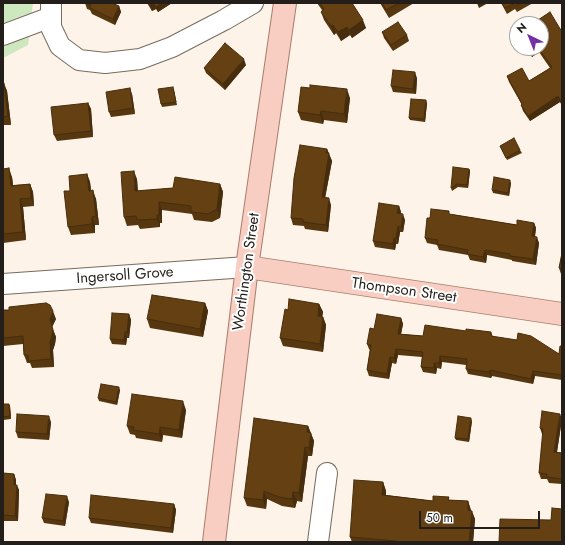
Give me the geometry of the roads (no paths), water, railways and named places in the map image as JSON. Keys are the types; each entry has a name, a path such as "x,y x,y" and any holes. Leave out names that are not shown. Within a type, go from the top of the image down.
{"main road":[{"name":"Worthington Street","path":"214,542 246,267 285,3"},
{"name":"Thompson Street","path":"246,267 562,314"}],"street":[{"path":"3,35 51,10 51,27 60,46 79,60 106,63 140,59 172,47 253,3"},
{"name":"Ingersoll Grove","path":"3,284 246,267"},
{"path":"318,542 327,472"}]}
